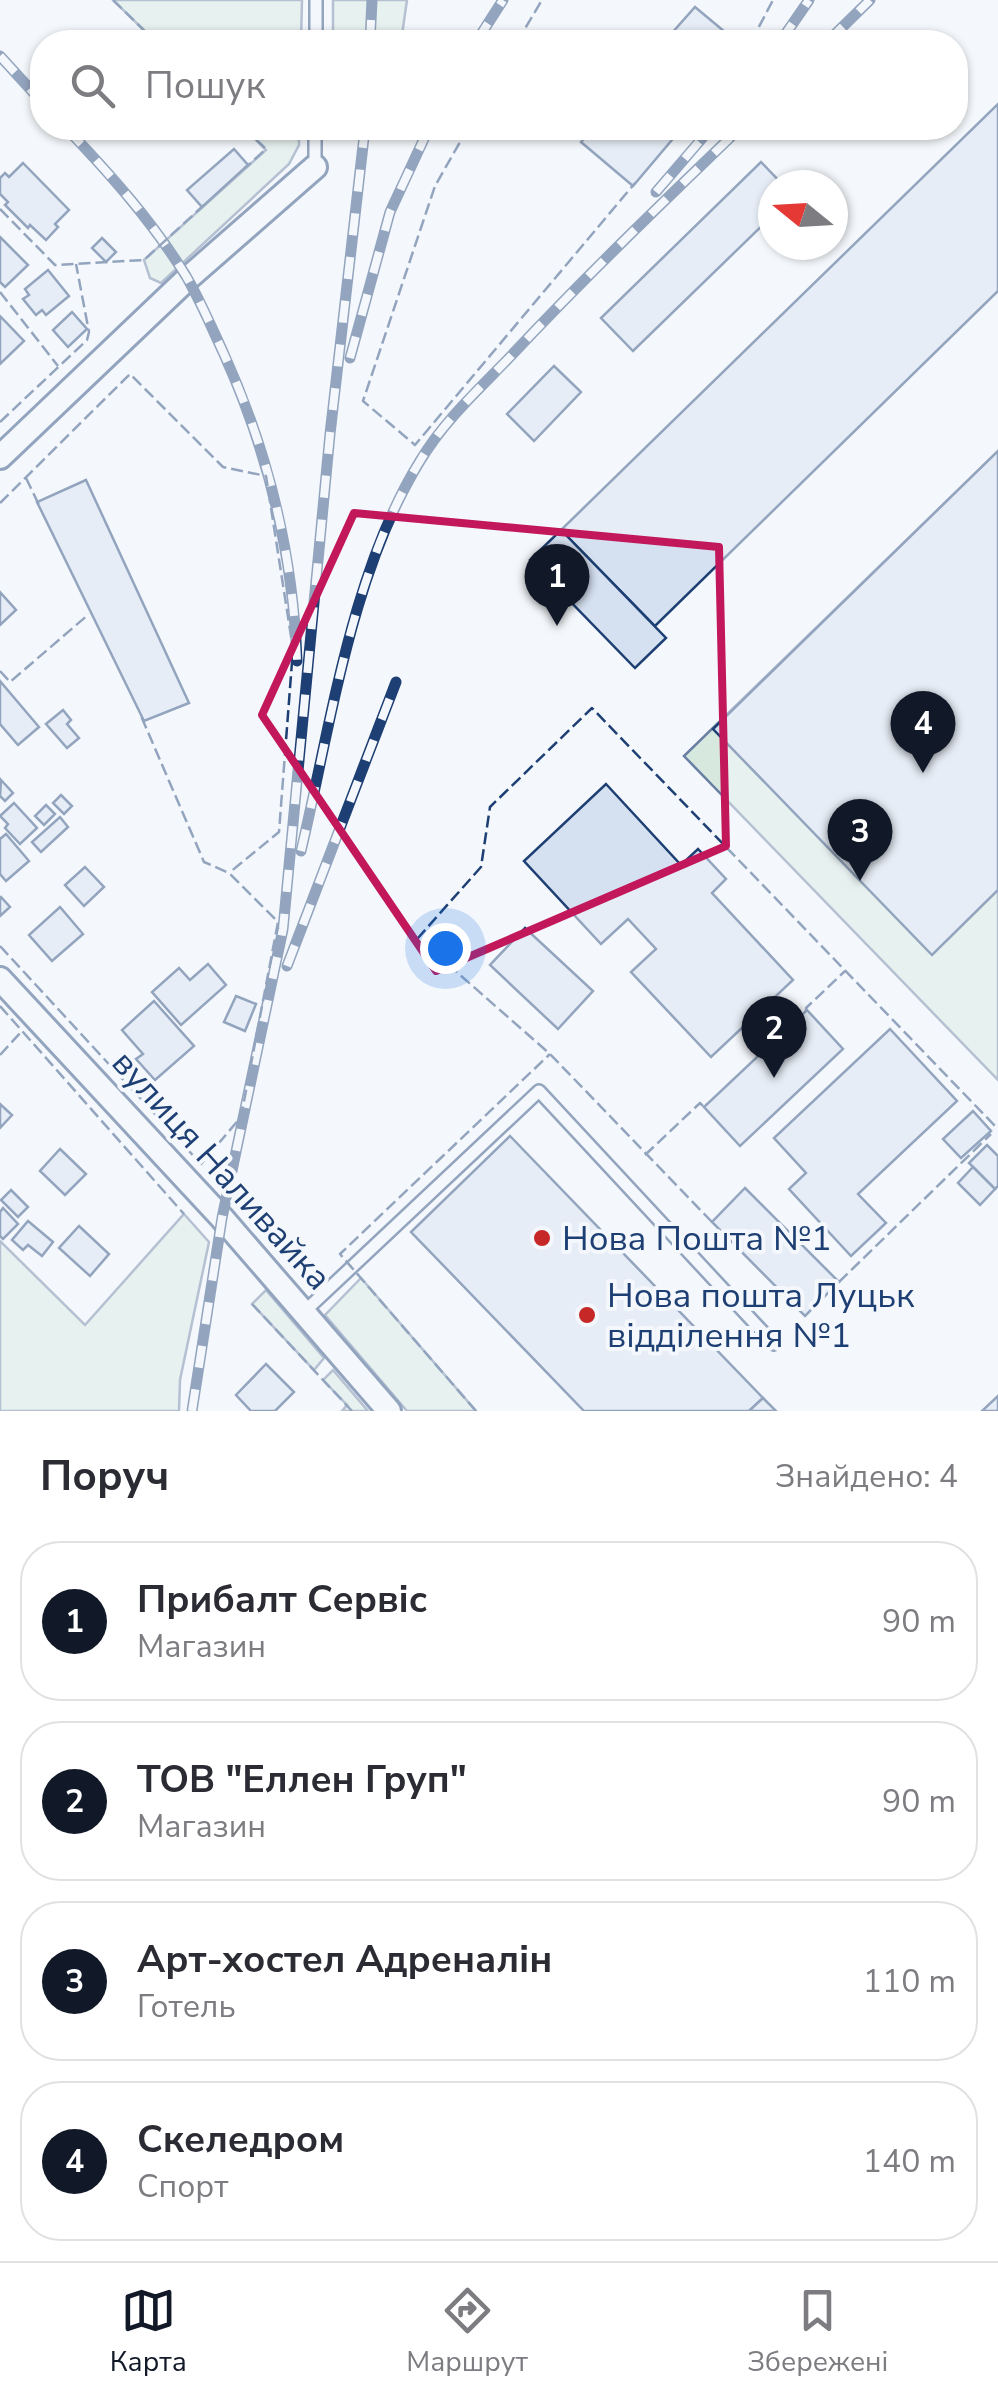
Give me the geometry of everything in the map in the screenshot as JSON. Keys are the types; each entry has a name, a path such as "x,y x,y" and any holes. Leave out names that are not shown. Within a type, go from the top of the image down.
{"street":[{"path":"0,457 201,266 314,167"},
{"name":"вулиця Наливайка","path":"0,980 209,1204 389,1411"}],"lane":[{"path":"316,0 316,30"},
{"path":"314,167 315,140"},
{"path":"304,1312 539,1092 774,1344"}],"highlighted area":[{"path":"354,513 719,547 726,846 436,971 262,715"}],"shaded area":[{"path":"113,0 302,0 301,30 144,30"},
{"path":"333,0 407,0 403,30 333,30"},
{"path":"256,140 299,140 289,164 161,283 150,278 144,260 266,150"},
{"path":"998,451 998,1080 684,756"},
{"path":"184,1214 209,1242 180,1380 179,1411 0,1411 0,1241 85,1325"},
{"path":"361,1278 476,1411 407,1411 325,1315"},
{"path":"266,1290 324,1358 314,1370 252,1304"},
{"path":"333,1370 368,1411 342,1411 347,1405 323,1380"}],"building":[{"path":"695,7 723,30 675,30"},
{"path":"998,104 998,291 655,626 561,530 838,260 848,260 848,250 961,140 968,140 968,133"},
{"path":"583,140 672,140 633,186"},
{"path":"234,149 248,165 202,207 187,190"},
{"path":"761,162 769,170 758,170 758,230 633,351 601,318"},
{"path":"23,163 69,210 46,240 5,205 8,202 0,194 0,178 5,173 9,177"},
{"path":"0,237 28,265 5,287 0,282"},
{"path":"102,238 116,252 106,262 92,248"},
{"path":"48,270 69,296 46,315 42,310 36,315 23,299 29,295 25,289"},
{"path":"72,312 87,329 68,347 53,330"},
{"path":"0,316 24,341 0,364"},
{"path":"554,366 581,392 534,441 507,414"},
{"path":"998,451 998,890 932,955 713,729"},
{"path":"86,480 189,703 144,721 37,502"},
{"path":"561,530 666,638 635,668 530,560"},
{"path":"0,592 16,610 0,625"},
{"path":"0,681 39,727 18,745 0,724"},
{"path":"63,710 71,720 67,724 79,738 67,748 46,724"},
{"path":"1,780 13,793 5,801 0,796"},
{"path":"606,784 681,865 698,849 726,879 712,893 793,980 711,1057 631,972 656,949 628,919 601,944 524,861"},
{"path":"61,795 72,806 64,814 53,803"},
{"path":"14,803 37,828 20,844 0,816"},
{"path":"46,805 55,814 44,825 35,816"},
{"path":"60,817 68,827 41,852 32,842"},
{"path":"6,834 29,861 6,881 0,874 0,839"},
{"path":"85,867 104,887 84,906 65,885"},
{"path":"0,898 10,907 0,916"},
{"path":"60,907 83,934 52,961 29,935"},
{"path":"525,928 593,991 558,1029 490,965"},
{"path":"208,964 226,985 181,1025 152,992 179,968 190,980"},
{"path":"236,996 256,1004 245,1031 224,1022"},
{"path":"154,1001 194,1046 155,1080 136,1059 143,1054 122,1030"},
{"path":"807,1010 843,1049 740,1146 704,1107"},
{"path":"890,1029 957,1101 858,1194 886,1223 851,1256 789,1189 806,1173 774,1138"},
{"path":"0,1104 12,1115 0,1128"},
{"path":"973,1111 991,1131 961,1158 943,1139"},
{"name":"Нова пошта Луцьк відділення №1","path":"510,1136 763,1398 749,1411 584,1411 411,1232"},
{"path":"987,1145 998,1156 995,1189 969,1163"},
{"path":"60,1149 86,1174 65,1195 40,1171"},
{"path":"973,1167 995,1189 980,1205 958,1183"},
{"path":"745,1188 839,1282 805,1316 712,1222"},
{"path":"11,1190 28,1207 18,1217 1,1200"},
{"path":"3,1208 18,1224 3,1239 0,1212"},
{"path":"28,1221 53,1242 42,1256 28,1245 23,1250 12,1240"},
{"path":"79,1226 109,1254 90,1276 59,1248"},
{"path":"266,1364 294,1392 275,1411 251,1411 236,1395"},
{"path":"998,1396 998,1411 982,1411"},
{"path":"763,1398 776,1411 749,1411"}],"railway":[{"path":"371,30 372,0"},
{"path":"484,30 503,0"},
{"path":"788,30 809,0"},
{"path":"839,30 870,0"},
{"path":"0,56 30,89"},
{"path":"77,140 130,199 186,276 239,389 265,465 284,541 297,661"},
{"path":"192,1411 222,1218 283,929 330,434 364,140"},
{"path":"350,358 390,212 423,140"},
{"path":"656,192 701,140"},
{"path":"301,851 360,600 396,505 420,461 473,394 728,140"},
{"path":"287,966 396,682"}],"fence":[{"path":"113,0 144,30"},
{"path":"524,30 542,0"},
{"path":"757,30 773,0"},
{"path":"245,168 266,149 257,140"},
{"path":"461,140 435,186 363,401 415,445 635,183"},
{"path":"0,209 55,265 144,260 204,205"},
{"path":"0,422 87,340 89,332 76,264"},
{"path":"0,292 58,366"},
{"path":"0,503 130,374 223,467 266,476 293,649 279,832 229,873"},
{"path":"26,478 39,505"},
{"path":"0,671 10,682 89,614"},
{"path":"712,1222 550,1054 418,938 481,867 490,807 592,708 997,1128"},
{"path":"0,946 201,1164 241,1117 278,922 229,873 204,862 141,716"},
{"path":"806,1012 845,971"},
{"path":"0,1006 184,1214"},
{"path":"0,1055 22,1031"},
{"path":"476,1411 340,1254 550,1054"},
{"path":"645,1155 700,1103 704,1107 707,1104"},
{"path":"839,1282 991,1134"},
{"path":"252,1304 352,1411"}],"place":[{"name":"Прибалт Сервіс","path":"557,626"},
{"name":"Скеледром","path":"923,773"},
{"name":"Арт-хостел Адреналін","path":"860,881"},
{"name":"ТОВ \"Еллен Груп\"","path":"774,1078"},
{"name":"Нова Пошта №1","path":"542,1238"},
{"name":"Нова пошта Луцьк відділення №1","path":"587,1315"}]}
